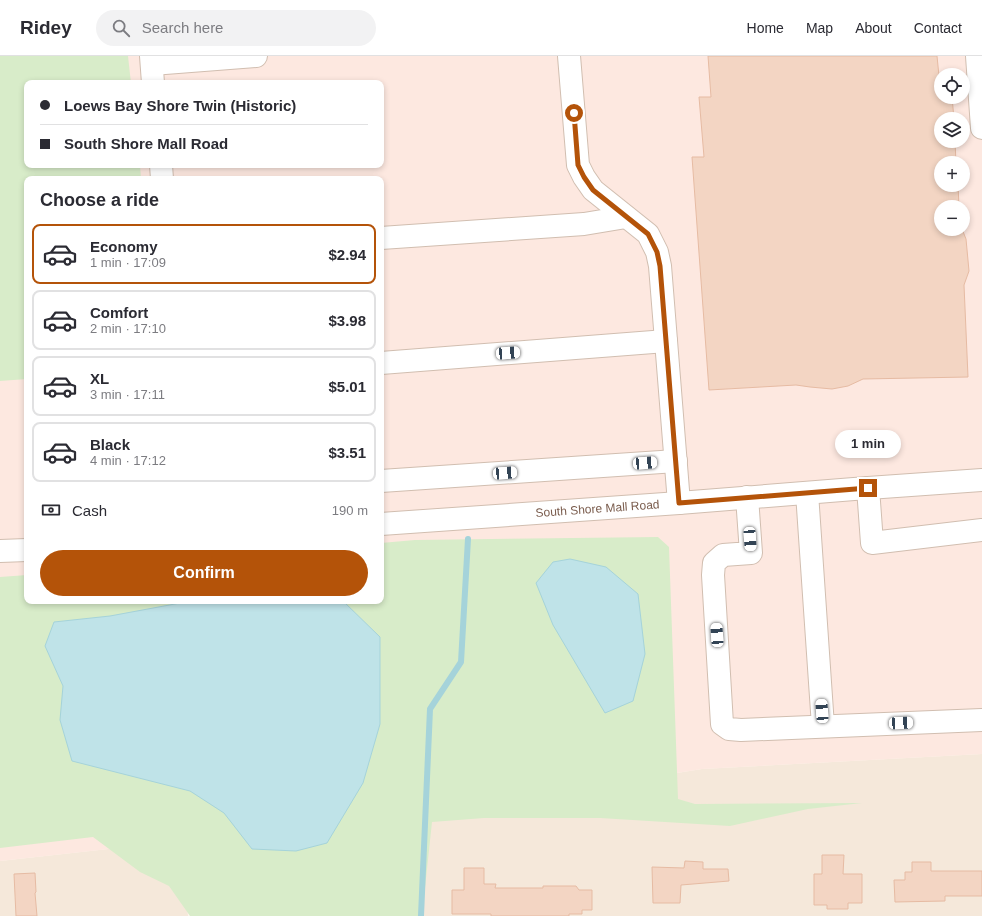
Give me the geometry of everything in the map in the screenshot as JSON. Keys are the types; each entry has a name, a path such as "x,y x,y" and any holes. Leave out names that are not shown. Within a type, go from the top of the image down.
{"street":[{"path":"152,68 256,56"},
{"path":"569,56 578,165 593,190 648,234 657,252 660,266 679,503"},
{"path":"977,56 982,128"},
{"path":"384,238 584,224 626,217"},
{"path":"384,363 666,341"},
{"path":"384,481 676,461"},
{"name":"South Shore Mall Road","path":"384,524 982,480"},
{"path":"868,488 872,543 982,530"},
{"path":"807,493 823,726"},
{"path":"747,497 751,553 723,556 714,563 713,575 722,724 729,729 740,730 982,720"},
{"path":"0,551 24,550"}],"shaded area":[{"path":"0,56 982,56 982,754 702,769 398,817 0,861"},
{"path":"982,754 982,916 401,916 398,817 702,769"},
{"path":"180,841 188,916 0,916 0,861"}],"green space":[{"path":"0,56 128,56 131,80 24,80 24,168 140,168 141,176 24,176 24,379 0,381"},
{"path":"658,537 669,547 678,799 695,804 862,803 808,809 730,826 600,818 484,818 432,822 422,916 190,916 169,886 140,872 93,837 0,848 0,577 24,575 24,604 384,604 384,543 415,540"}],"water":[{"path":"570,559 606,567 638,594 645,654 633,701 605,713 553,625 536,583 553,562"},
{"path":"175,604 346,604 380,637 380,724 363,783 327,843 296,851 252,849 224,813 190,791 72,761 60,720 63,686 45,646 54,622 110,616"}],"building":[{"path":"708,56 937,56 938,68 934,68 934,104 953,104 953,112 934,112 934,148 955,148 956,156 934,156 934,192 958,192 959,200 934,200 934,236 965,236 966,239 969,271 964,285 968,377 863,379 848,386 832,389 796,385 709,390 692,157 704,157 699,97 711,97"},
{"path":"822,855 844,855 843,874 862,874 862,903 848,903 848,909 827,909 827,905 814,905 814,874 822,874"},
{"path":"685,861 703,862 703,869 728,869 729,881 681,885 680,903 653,903 652,867 684,868"},
{"path":"912,862 931,862 931,871 982,871 982,896 945,896 945,901 895,902 894,880 905,880 905,872 912,872"},
{"path":"464,868 484,868 484,884 496,884 495,888 576,886 579,890 592,890 592,910 582,910 582,914 569,914 569,916 491,916 491,914 452,914 452,890 464,890"},
{"path":"35,873 37,916 16,916 14,874"}],"waterway":[{"path":"421,916 430,709 461,662 468,539"}],"route":[{"path":"574,113 578,165 584,177 593,190 648,234 657,252 660,266 679,503 868,488"}]}
